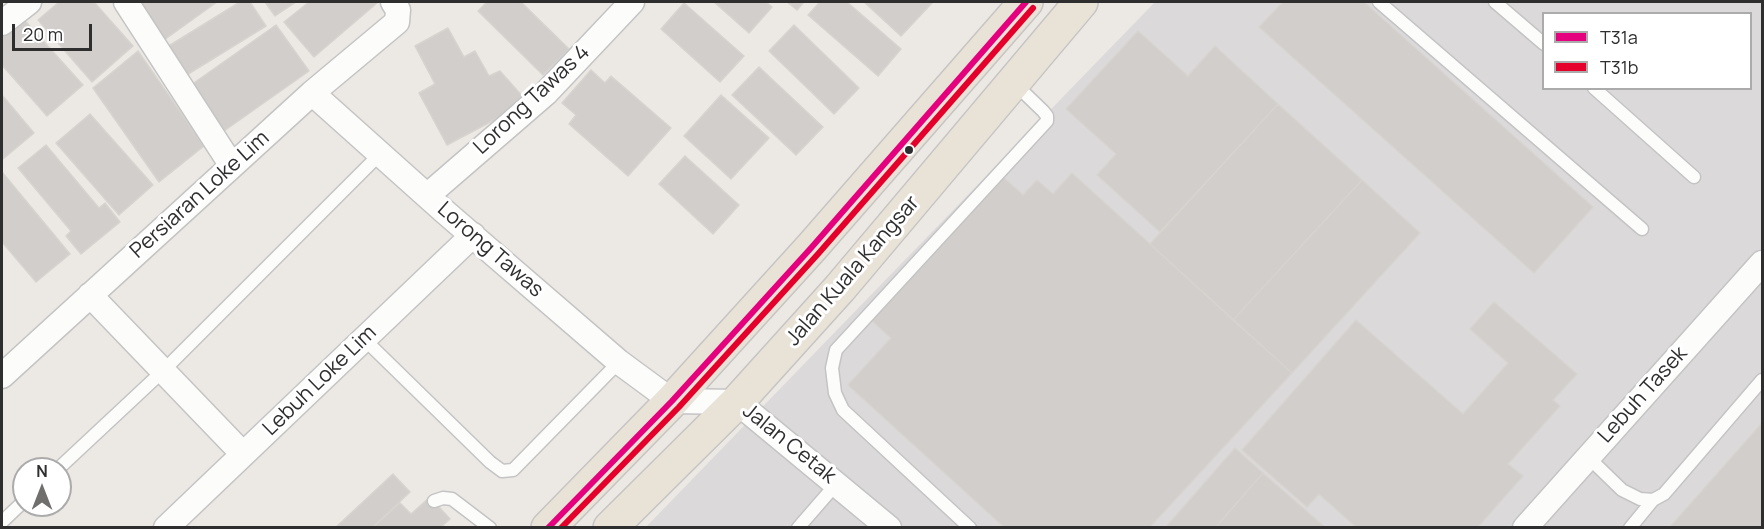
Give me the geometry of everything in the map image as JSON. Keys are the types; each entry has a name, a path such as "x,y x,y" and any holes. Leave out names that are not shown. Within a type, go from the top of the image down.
{"highway":[{"path":"548,528 672,401 819,239 1026,2"},
{"name":"Jalan Kuala Kangsar","path":"610,528 737,402 840,288 1081,2"}],"street":[{"path":"2,23 29,2"},
{"path":"126,2 232,166"},
{"name":"Lorong Tawas 4","path":"428,195 546,93 632,2"},
{"name":"Persiaran Loke Lim","path":"2,376 312,93 397,22 396,8"},
{"name":"Lorong Tawas","path":"312,93 445,212 619,362 672,401"},
{"name":"Lebuh Loke Lim","path":"166,528 473,235"},
{"name":"Lebuh Tasek","path":"1525,528 1762,263"},
{"path":"90,295 243,454"},
{"name":"Jalan Cetak","path":"672,401 737,402 889,528"}],"lane":[{"path":"1379,2 1642,229"},
{"path":"1495,2 1542,42"},
{"path":"970,528 843,411 835,393 832,368 836,350 1047,122 1047,116 1043,111 1013,82"},
{"path":"1596,90 1694,177"},
{"path":"71,457 164,370 381,153"},
{"path":"364,339 502,471 513,470 619,362"},
{"path":"1630,528 1653,500 1664,494 1762,380"},
{"path":"1588,457 1622,490 1640,499 1653,500"},
{"path":"798,528 837,483"},
{"path":"434,501 443,498 452,499 490,528"}],"shaded area":[{"path":"1155,2 1762,2 1762,527 645,528"}],"building":[{"path":"59,2 94,2 133,46 92,82 38,20"},
{"path":"137,2 217,2 164,40"},
{"path":"240,2 250,2 266,26 185,76 167,47"},
{"path":"265,2 296,2 275,16"},
{"path":"309,2 377,3 314,57 284,22"},
{"path":"487,2 521,2 569,49 543,75 478,11"},
{"path":"714,2 766,2 772,7 749,33"},
{"path":"787,2 804,2 797,10"},
{"path":"820,2 847,2 901,49 878,76 808,15"},
{"path":"864,2 933,2 901,36"},
{"path":"1283,2 1364,2 1593,207 1534,273 1259,27"},
{"path":"684,3 744,56 720,82 661,29"},
{"path":"18,13 83,85 47,116 2,65 2,27"},
{"path":"276,25 309,71 224,131 191,85"},
{"path":"794,25 859,88 834,114 769,51"},
{"path":"448,28 464,57 475,51 489,76 500,71 524,98 509,112 447,145 419,93 435,84 415,46"},
{"path":"1138,31 1188,76 1215,46 1278,104 1160,232 1097,175 1116,154 1066,109"},
{"path":"138,51 204,146 159,182 93,88"},
{"path":"759,67 823,127 796,155 732,95"},
{"path":"591,70 605,83 611,76 671,128 628,176 569,124 576,115 562,103"},
{"path":"2,95 34,133 3,159 2,157"},
{"path":"721,95 769,138 731,179 684,136"},
{"path":"1278,104 1362,180 1233,320 1150,244"},
{"path":"90,114 153,185 119,215 56,143"},
{"path":"46,145 99,208 105,203 120,222 81,254 66,236 71,231 18,168"},
{"path":"685,156 739,205 713,234 659,184"},
{"path":"2,172 70,254 36,282 2,242"},
{"path":"1072,173 1292,373 1149,528 1005,528 848,385 891,338 871,320 1003,177 1023,195 1037,180 1053,194"},
{"path":"1362,180 1420,233 1292,373 1233,320"},
{"path":"1494,302 1577,374 1553,400 1560,406 1508,464 1523,476 1477,528 1357,528 1319,494 1307,507 1242,450 1356,320 1463,414 1508,363 1470,329"},
{"path":"1762,423 1762,528 1669,528"},
{"path":"1235,448 1263,473 1215,528 1165,528"},
{"path":"1263,473 1326,528 1215,528"},
{"path":"393,474 410,492 372,528 335,528"},
{"path":"430,497 450,519 440,528 372,528 400,503 411,514"}],"transit line":[{"name":"T31a","path":"548,528 672,401 811,248 1026,2"},
{"name":"T31b","path":"561,528 679,407 818,254 1033,8"}]}
